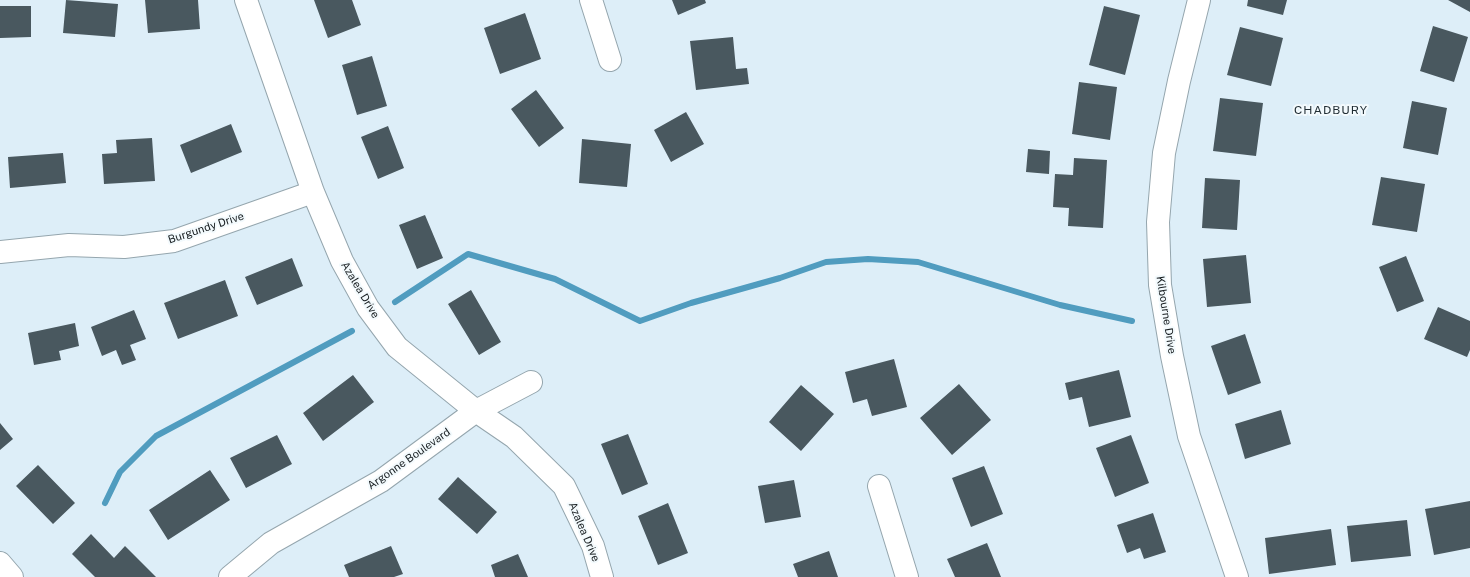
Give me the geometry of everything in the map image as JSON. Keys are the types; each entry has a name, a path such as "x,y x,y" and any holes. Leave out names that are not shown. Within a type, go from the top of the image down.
{"street":[{"name":"Azalea Drive","path":"246,0 313,192 342,261 368,308 397,347 476,411 514,437 564,486 593,546 602,577"},
{"path":"591,0 610,60"},
{"name":"Kilbourne Drive","path":"1199,0 1179,80 1164,153 1158,222 1160,285 1172,356 1189,436 1237,577"},
{"name":"Burgundy Drive","path":"0,252 69,245 124,247 174,241 313,192"},
{"name":"Argonne Boulevard","path":"230,577 271,543 381,481 476,411 531,382"},
{"path":"879,486 907,577"},
{"path":"0,563 12,577"}],"building":[{"path":"66,0 118,4 115,37 63,33"},
{"path":"145,0 198,0 200,29 148,33"},
{"path":"314,0 352,0 361,25 328,38"},
{"path":"672,0 705,0 706,3 678,15"},
{"path":"1248,0 1287,0 1283,15 1247,6"},
{"path":"1448,0 1470,0 1470,12"},
{"path":"0,6 31,6 31,37 0,38"},
{"path":"1104,6 1140,15 1125,75 1089,65"},
{"path":"525,13 541,59 500,74 484,28"},
{"path":"1433,26 1468,37 1454,82 1420,71"},
{"path":"1240,27 1283,38 1271,86 1227,75"},
{"path":"733,37 736,69 747,68 749,84 696,90 690,41"},
{"path":"372,56 387,106 357,115 342,65"},
{"path":"1079,82 1117,87 1110,140 1072,134"},
{"path":"536,90 564,128 539,147 511,109"},
{"path":"1220,98 1263,103 1256,156 1213,151"},
{"path":"1412,101 1447,108 1438,155 1403,148"},
{"path":"686,112 704,144 671,162 654,130"},
{"path":"231,124 242,152 191,173 180,145"},
{"path":"388,126 404,168 378,179 361,137"},
{"path":"152,138 155,181 104,184 102,154 117,153 116,140"},
{"path":"582,139 631,144 627,187 579,183"},
{"path":"1028,149 1050,151 1049,174 1026,172"},
{"path":"63,153 66,183 10,188 8,157"},
{"path":"1074,158 1107,160 1103,228 1068,226 1069,208 1053,207 1055,174 1073,175"},
{"path":"1381,177 1425,184 1417,232 1372,225"},
{"path":"1205,178 1240,180 1237,230 1202,228"},
{"path":"425,215 443,258 417,269 399,225"},
{"path":"1246,255 1251,303 1207,307 1203,259"},
{"path":"1406,256 1424,301 1397,312 1379,267"},
{"path":"292,258 303,286 257,305 245,277"},
{"path":"225,280 238,316 178,339 164,303"},
{"path":"471,290 501,342 479,355 448,304"},
{"path":"1438,307 1470,321 1470,350 1467,357 1424,339"},
{"path":"134,310 146,339 130,345 136,360 122,365 116,350 102,356 91,327"},
{"path":"75,323 79,346 59,351 61,360 34,365 28,333"},
{"path":"1245,334 1261,383 1228,395 1211,346"},
{"path":"894,359 907,407 872,416 867,399 853,403 845,372"},
{"path":"1119,370 1131,417 1089,427 1082,397 1069,400 1065,383"},
{"path":"353,375 374,402 323,441 303,413"},
{"path":"959,384 991,420 952,455 920,418"},
{"path":"801,385 834,414 801,451 769,422"},
{"path":"1281,410 1291,444 1245,459 1235,424"},
{"path":"0,423 13,439 0,450"},
{"path":"628,434 648,484 622,495 601,444"},
{"path":"277,435 292,464 246,488 230,458"},
{"path":"1131,435 1149,483 1115,497 1096,448"},
{"path":"38,465 75,503 53,524 16,486"},
{"path":"984,466 1003,514 971,527 952,478"},
{"path":"210,470 230,500 168,540 149,510"},
{"path":"458,477 497,512 477,534 438,499"},
{"path":"794,480 801,517 765,523 758,486"},
{"path":"1470,501 1470,548 1434,555 1425,509"},
{"path":"668,503 688,553 658,565 638,516"},
{"path":"1153,513 1166,552 1144,559 1140,548 1127,553 1117,525"},
{"path":"1407,520 1411,556 1351,562 1347,526"},
{"path":"1331,529 1336,565 1269,574 1265,538"},
{"path":"91,534 114,558 125,546 156,577 95,577 72,554"},
{"path":"987,543 1001,577 955,577 947,559"},
{"path":"391,546 403,574 394,577 349,577 344,565"},
{"path":"829,551 838,577 798,577 793,564"},
{"path":"518,554 528,577 495,577 491,565"}],"waterway":[{"path":"395,302 468,254 555,279 640,321 691,303 780,278 826,262 868,259 918,262 1060,305 1132,321"},
{"path":"105,503 120,472 156,436 352,331"}],"district":[{"name":"CHADBURY","path":"1331,110"}]}
